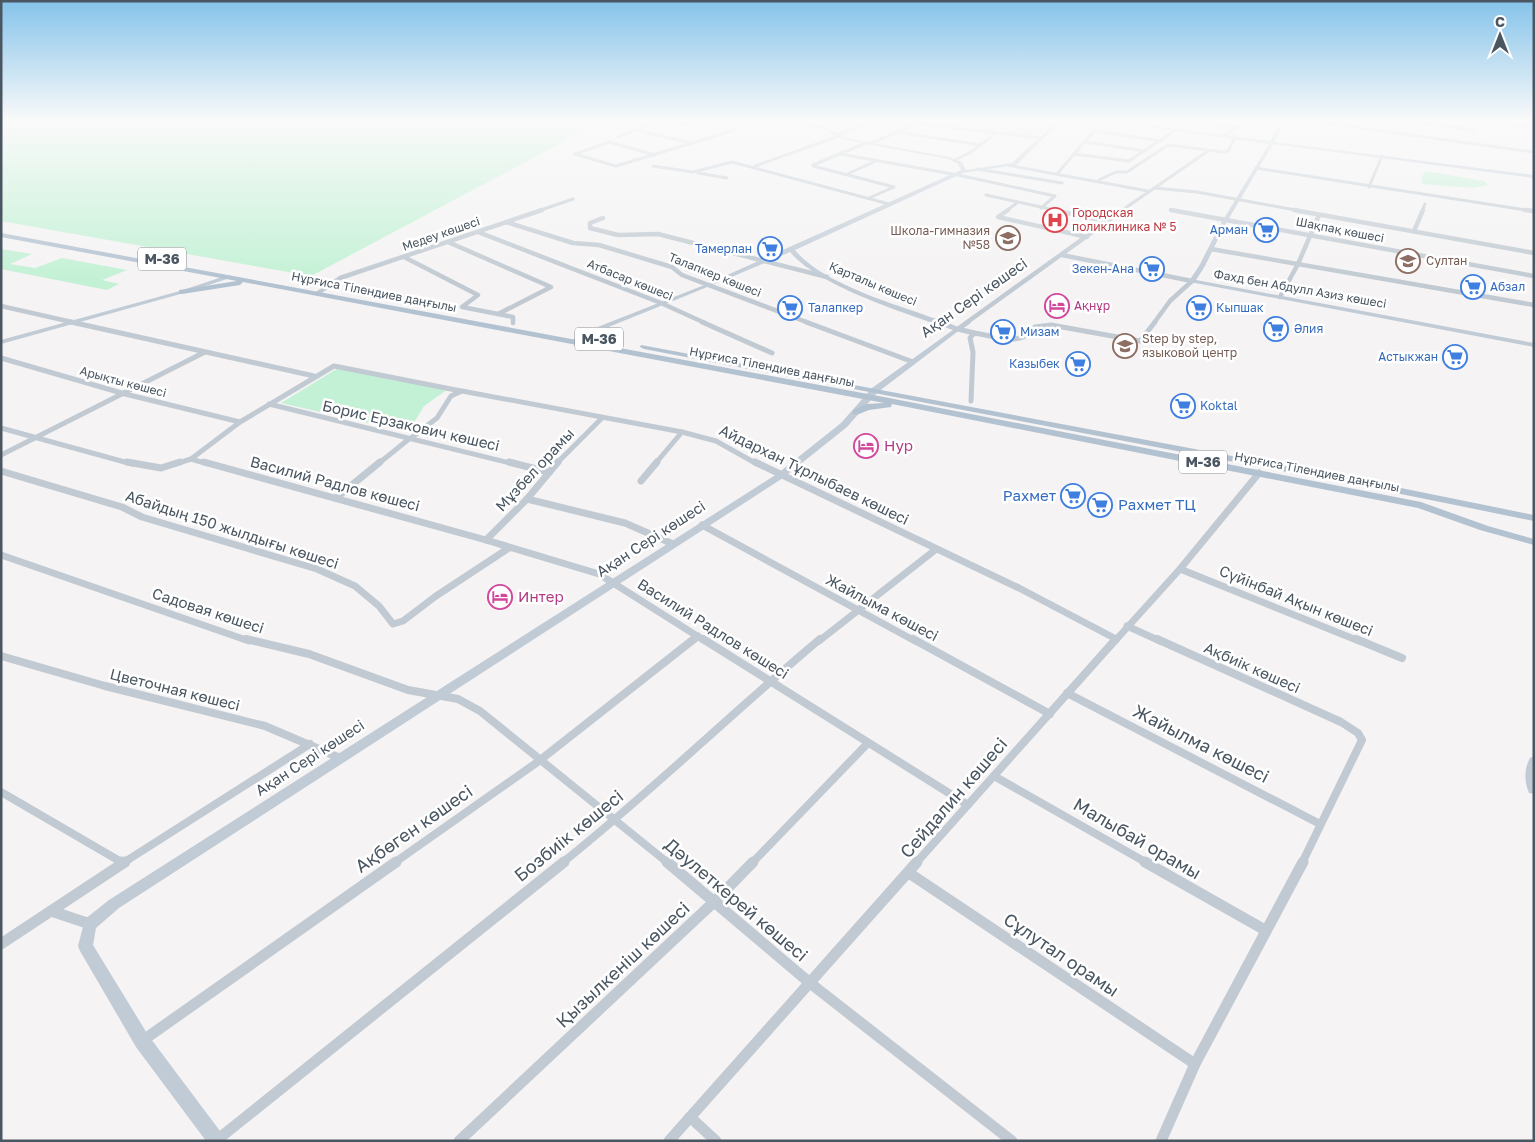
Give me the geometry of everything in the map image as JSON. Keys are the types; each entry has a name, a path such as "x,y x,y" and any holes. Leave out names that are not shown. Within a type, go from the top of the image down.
{"main road":[{"name":"Нұрғиса Тілендиев даңғылы","path":"1,229 576,342 871,393 926,399 1019,417 1260,473 1534,518"},
{"name":"Нұрғиса Тілендиев даңғылы","path":"1,235 268,284 320,291 585,336 871,393 918,407 1386,488 1420,500 1484,528 1534,542"},
{"path":"182,292 236,283 268,284"},
{"path":"926,399 944,398 971,401 1324,470 1386,488"},
{"path":"856,412 867,407 880,405 918,407"},
{"path":"991,405 1019,417"}],"street":[{"path":"706,174 727,178"},
{"path":"784,174 889,204"},
{"path":"848,174 894,187 869,198"},
{"path":"576,342 597,329 767,260 959,174"},
{"path":"961,174 1056,197 1041,208"},
{"path":"1009,174 1062,183"},
{"path":"1070,174 1148,191"},
{"name":"Ақан Сері көшесі","path":"1099,180 1111,174"},
{"name":"Ақан Сері көшесі","path":"90,924 114,904 780,476 820,445 856,412 871,393 1087,237 1106,221 1174,174"},
{"path":"1192,281 1225,219 1252,174"},
{"path":"1293,174 1534,211"},
{"path":"1369,187 1374,174"},
{"path":"1514,174 1534,177"},
{"path":"1154,188 1197,192 1534,253"},
{"path":"986,195 1106,221"},
{"name":"Медеу көшесі","path":"320,291 340,278 573,199"},
{"path":"1017,203 998,217 1087,237"},
{"path":"1414,231 1425,204"},
{"name":"Шақпақ көшесі","path":"1171,210 1534,276"},
{"path":"1280,297 1298,264 1319,215"},
{"path":"603,218 590,223 590,228 618,235 658,234 767,260 827,277"},
{"name":"Талапкер көшесі","path":"506,222 573,243 599,245 672,268 682,275 913,362"},
{"name":"Атбасар көшесі","path":"478,232 662,303 772,353"},
{"path":"448,242 551,287 498,314"},
{"name":"Фахд бен Абдулл Азиз көшесі","path":"1211,248 1534,305"},
{"name":"Қарталы көшесі","path":"791,249 794,256 827,277 874,298 958,329 1021,340 1028,336 1035,327 1050,325 1140,341 1155,326 1159,315 1181,289 1192,281"},
{"name":"Фахд бен Абдулл Азиз көшесі","path":"1062,254 1098,264 1534,346"},
{"path":"404,257 478,295 462,307 513,317 513,323"},
{"path":"1,342 78,322 228,277"},
{"path":"1,306 314,376"},
{"path":"971,401 973,352 970,338 974,333"},
{"path":"1,455 206,352"},
{"name":"Арықты көшесі","path":"1,358 125,394 240,422"},
{"name":"Айдархан Тұрлыбаев көшесі","path":"191,459 240,422 314,376 331,367 340,366 682,432 716,441 780,476 1018,588 1116,639"},
{"path":"336,498 437,418 451,396 462,391"},
{"name":"Борис Ерзакович көшесі","path":"269,404 548,472"},
{"name":"Мұзбел орамы","path":"486,540 527,499 548,472 602,418"},
{"path":"1,428 151,468 171,466 191,459"},
{"path":"641,481 682,432"},
{"name":"Василий Радлов көшесі","path":"191,459 572,564 599,574 968,805"},
{"name":"Абайдың 150 жылдығы көшесі","path":"1,472 122,507 142,517 318,569 355,586 379,606 393,624 403,621 436,596 510,548"},
{"name":"Сейдалин көшесі","path":"669,1141 1067,693 1180,569 1260,473"},
{"path":"527,499 625,524 673,544"},
{"name":"Жайлыма көшесі","path":"702,526 1050,714"},
{"name":"Бозбиік көшесі","path":"217,1141 615,821 770,681 856,610 935,550"},
{"name":"Садовая көшесі","path":"1,554 253,642 309,654 394,686 435,697"},
{"name":"Сүйінбай Ақын көшесі","path":"1180,569 1402,658"},
{"name":"Ақбиік көшесі","path":"1127,626 1340,722 1358,733 1362,740 1320,824"},
{"name":"Ақбөген көшесі","path":"142,1041 539,761 698,636"},
{"name":"Цветочная көшесі","path":"1,656 104,686 265,726 340,758"},
{"name":"Жайылма көшесі","path":"1067,693 1320,824"},
{"name":"Дәулеткерей көшесі","path":"435,697 458,699 480,711 539,761 715,901 810,983 1012,1141"},
{"name":"Қызылкеніш көшесі","path":"459,1141 715,901 868,743"},
{"path":"1,944 310,744"},
{"path":"1533,762 1531,774 1534,789"},
{"name":"Малыбай орамы","path":"994,776 1265,930"},
{"path":"1,792 124,863"},
{"path":"1160,1141 1195,1064 1315,839 1320,824"},
{"name":"Сұлутал орамы","path":"909,872 1195,1064"},
{"path":"51,911 90,924 85,946 142,1041 217,1141"},
{"path":"690,1117 716,1141"}],"green space":[{"path":"1,174 503,174 311,276 1,221"},
{"path":"1423,174 1444,174 1484,181 1488,185 1472,188 1423,184 1421,179"},
{"path":"1,249 32,254 10,264 35,268 62,258 127,270 102,280 119,284 107,290 1,269"},
{"path":"340,367 448,389 424,406 408,432 281,403"}],"place":[{"name":"Городская поликлиника № 5","path":"1055,220"},
{"name":"Арман","path":"1266,230"},
{"name":"Школа-гимназия №58","path":"1008,238"},
{"name":"Тамерлан","path":"770,249"},
{"name":"Султан","path":"1408,261"},
{"name":"Зекен-Ана","path":"1152,269"},
{"name":"Абзал","path":"1473,287"},
{"name":"Ақнұр","path":"1057,306"},
{"name":"Талапкер","path":"790,308"},
{"name":"Кыпшак","path":"1199,308"},
{"name":"Әлия","path":"1276,329"},
{"name":"Мизам","path":"1003,332"},
{"name":"Step by step, языковой центр","path":"1125,346"},
{"name":"Астыкжан","path":"1455,357"},
{"name":"Казыбек","path":"1078,364"},
{"name":"Koktal","path":"1183,406"},
{"name":"Нур","path":"866,446"},
{"name":"Рахмет","path":"1073,496"},
{"name":"Рахмет ТЦ","path":"1100,505"},
{"name":"Интер","path":"500,597"}]}
